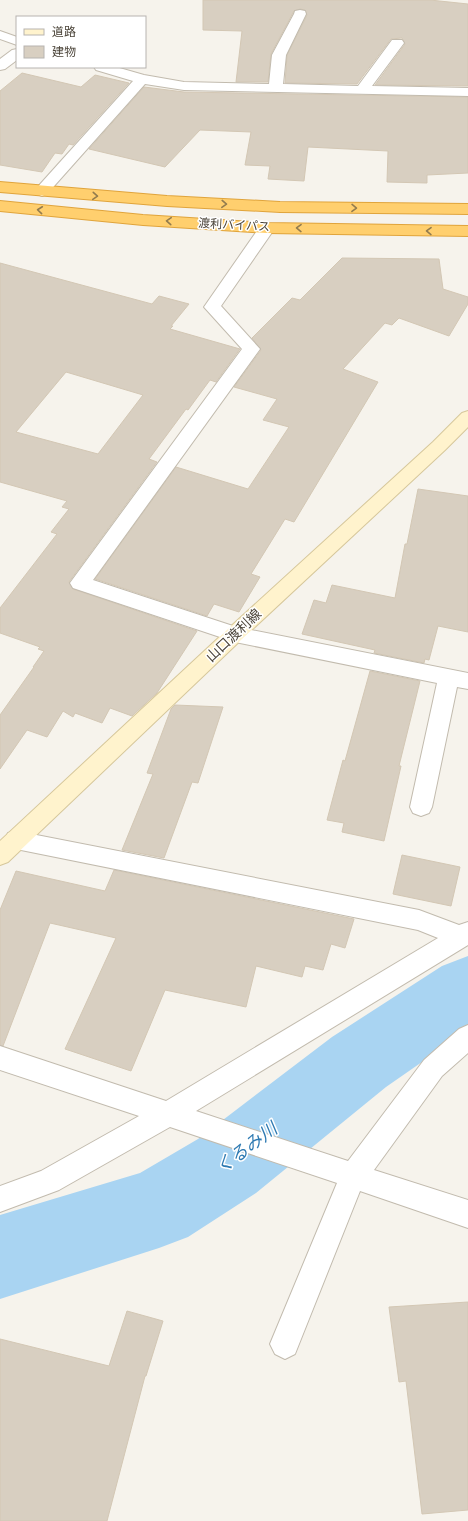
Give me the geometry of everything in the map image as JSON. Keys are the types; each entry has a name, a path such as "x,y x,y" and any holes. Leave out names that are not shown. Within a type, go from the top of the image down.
{"highway":[{"name":"渡利バイパス","path":"0,187 167,201 280,207 468,209"},
{"name":"渡利バイパス","path":"0,206 143,220 267,228 468,231"}],"main road":[{"name":"山口渡利線","path":"8,848 468,417"}],"street":[{"path":"276,88 279,55 300,14"},
{"path":"0,35 16,41"},
{"path":"362,90 397,42"},
{"path":"0,66 16,54"},
{"path":"104,68 142,79 184,86 468,92"},
{"path":"42,191 142,79"},
{"path":"267,228 212,307 251,348 80,582 235,634 458,679 421,806"},
{"path":"8,848 419,920 465,934"},
{"path":"0,1199 49,1181 168,1114 465,934"},
{"path":"285,1344 352,1176 433,1068 468,1037"},
{"path":"0,1058 468,1214"}],"building":[{"path":"203,0 430,0 468,4 468,86 375,85 405,44 402,38 391,39 357,84 285,83 287,55 307,15 305,10 300,9 294,11 271,54 268,82 236,82 242,31 203,30"},
{"path":"22,73 81,87 95,75 129,83 73,145 69,144 62,154 55,153 42,172 0,165 0,91"},
{"path":"144,87 184,92 468,97 468,173 427,175 427,183 387,182 388,151 308,147 304,181 268,179 270,166 245,165 251,132 200,130 165,167 89,149"},
{"path":"342,258 439,259 443,289 468,297 468,304 449,336 399,318 392,325 385,323 343,369 378,382 294,522 285,519 251,574 260,577 239,612 214,604 207,616 95,579 176,467 248,489 289,427 263,420 277,399 234,387 261,350 252,338 292,298 300,300"},
{"path":"0,263 152,304 159,296 189,304 170,329 240,349 216,382 210,380 188,410 186,409 149,459 157,462 69,582 73,589 197,631 157,693 132,716 110,708 102,723 75,713 73,717 63,711 47,737 27,730 0,769 0,715 44,651 38,649 40,647 0,633 0,608 57,534 51,532 69,509 62,507 67,501 0,482","holes":["66,372 143,395 98,454 16,432"]},
{"path":"418,489 468,496 468,632 438,626 429,660 425,659 424,663 374,653 375,650 302,634 314,600 326,603 332,585 395,598 405,544 407,544"},
{"path":"370,671 420,681 399,766 401,766 384,841 342,832 344,823 327,820 343,760 345,761"},
{"path":"175,705 223,707 198,783 192,782 164,858 122,850 153,774 147,773 171,709"},
{"path":"402,855 460,867 451,906 393,894"},
{"path":"114,870 354,919 345,948 331,944 323,970 305,966 302,977 256,966 246,1007 165,990 131,1071 65,1049 116,938 50,923 3,1046 0,1045 0,910 16,871 105,891"},
{"path":"468,1302 468,1510 422,1514 406,1381 399,1382 389,1307"},
{"path":"127,1311 163,1321 145,1376 107,1521 0,1521 0,1339 109,1366"}],"waterway":[{"name":"くるみ川","path":"0,1257 159,1208 227,1166 359,1062 468,989"}]}
